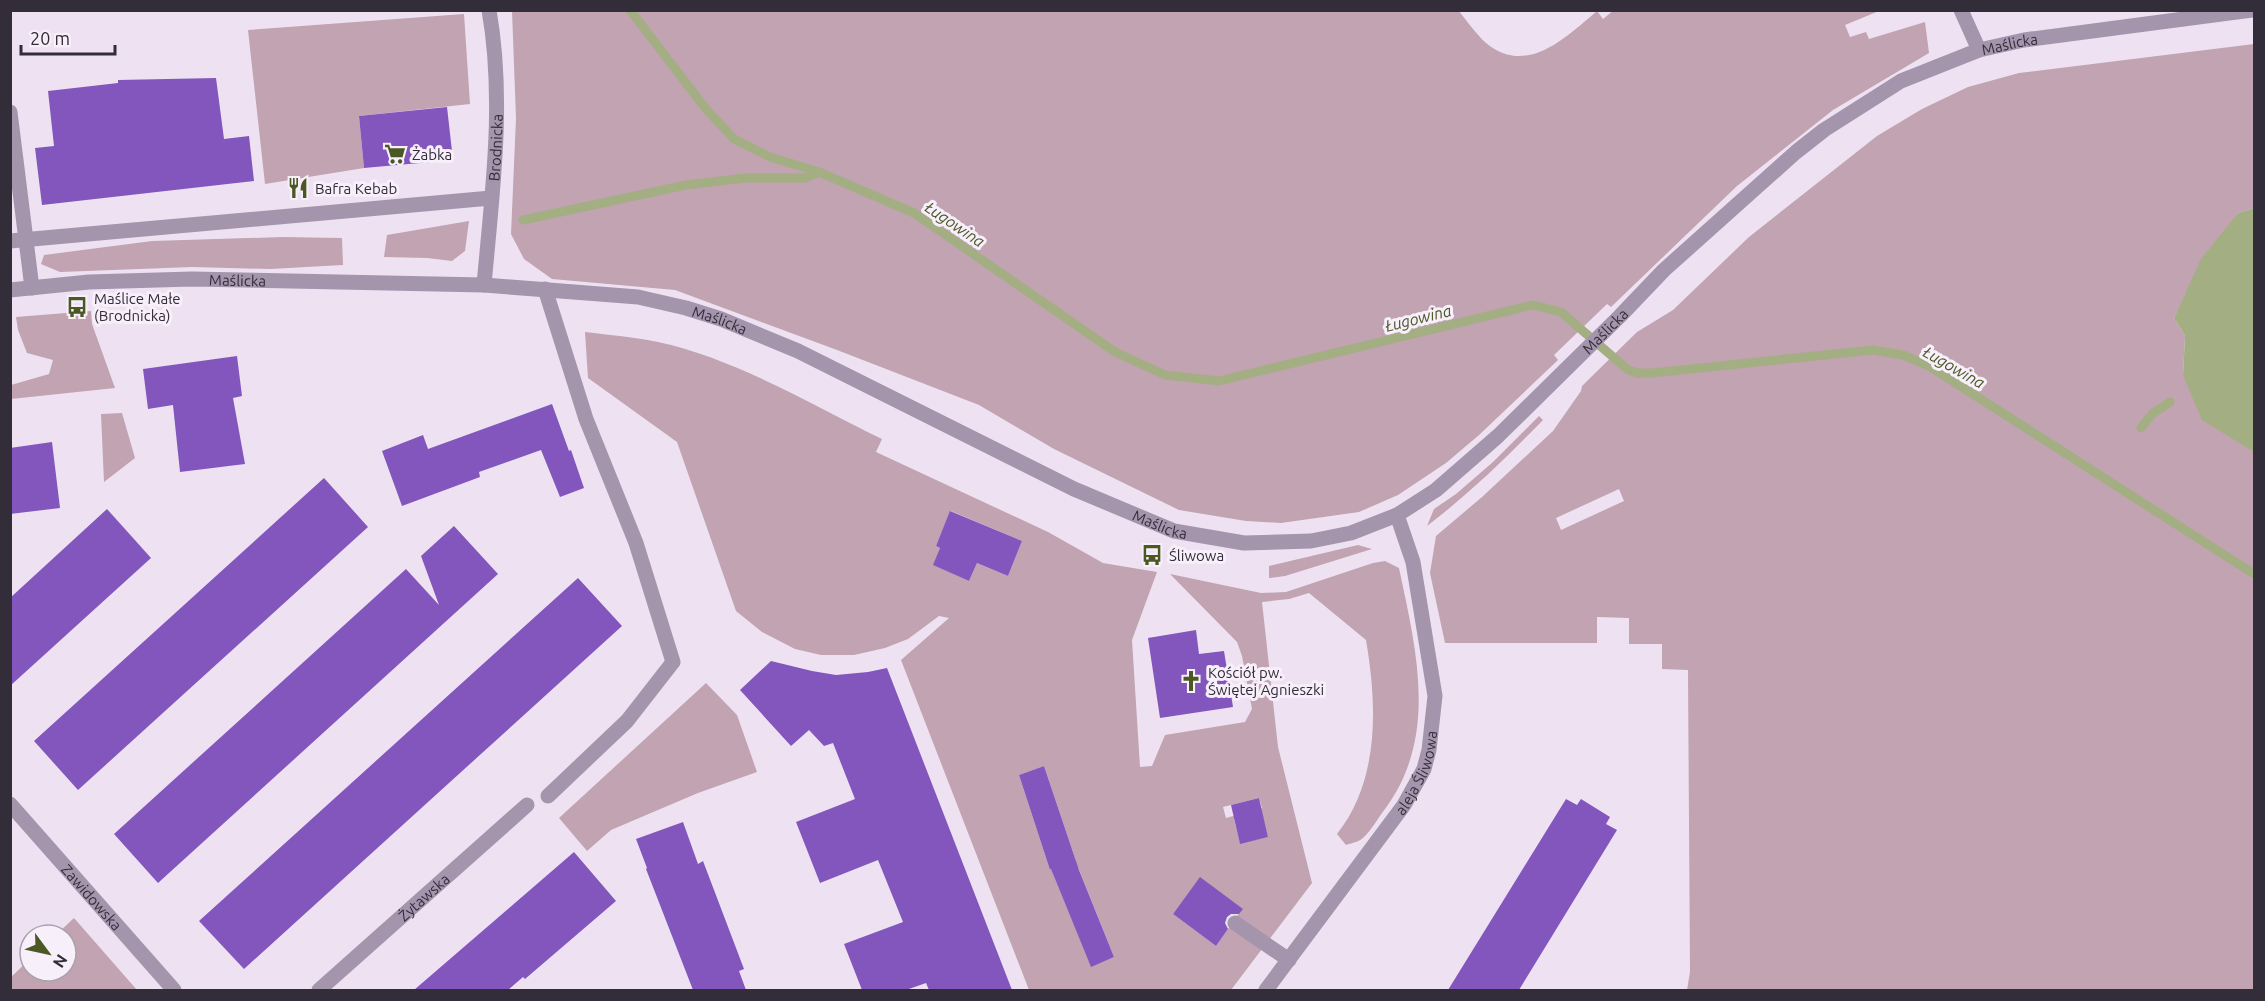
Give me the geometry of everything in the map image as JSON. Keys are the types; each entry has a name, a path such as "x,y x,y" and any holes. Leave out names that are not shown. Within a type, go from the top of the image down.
{"street":[{"name":"Brodnicka","path":"484,285 496,137 494,37 489,10"},
{"path":"1961,10 1979,50"},
{"name":"Maślicka","path":"10,290 89,282 192,279 484,285 638,297 721,319 798,351 1074,489 1174,531 1244,543 1311,541 1351,533 1397,515 1436,490 1469,463 1567,369 1664,270 1711,226 1824,130 1901,81 1979,50 2069,33 2252,10"},
{"path":"10,112 18,239 32,288"},
{"path":"18,239 491,198"},
{"path":"545,289 586,419 636,543 673,662 627,721 548,795"},
{"name":"aleja Śliwowa","path":"1266,990 1404,805 1424,770 1429,750 1435,696 1413,562 1397,515"},
{"name":"Zawidowska","path":"10,804 174,990"},
{"name":"Żytawska","path":"319,990 527,805"},
{"path":"1235,923 1289,960"}],"shaded area":[{"path":"1458,10 1486,43 1501,52 1516,56 1531,55 1559,42 1597,11 1603,19 1614,10 1879,11 1845,25 1850,37 1866,32 1869,39 1925,22 1929,53 1833,110 1737,186 1611,307 1607,304 1554,355 1558,360 1446,463 1398,495 1359,512 1281,523 1246,521 1179,510 1054,449 979,405 675,290 552,279 524,259 511,234 516,118 512,11"},
{"path":"464,14 470,104 359,116 364,168 265,184 248,30"},
{"path":"2254,44 2254,208 2238,213 2186,293 2174,318 2185,336 2183,375 2244,444 2254,452 2254,990 1687,990 1690,972 1688,670 1662,669 1662,644 1629,644 1629,618 1597,617 1597,643 1445,643 1430,573 1436,536 1553,431 1581,391 1582,386 1637,332 1673,310 1749,237 1877,136 1922,109 1968,87 2019,73","holes":["1619,489 1624,501 1561,530 1556,518"]},
{"path":"2254,208 2254,452 2202,420 2183,375 2185,336 2174,318 2201,259 2238,213"},
{"path":"469,221 465,251 452,261 384,257 387,235"},
{"path":"283,237 342,238 343,265 270,269 192,267 60,272 41,264 44,255 152,241"},
{"path":"91,311 92,324 115,388 11,399 11,385 49,374 53,360 27,353 18,330 16,317"},
{"path":"585,332 631,337 687,349 744,371 882,439 876,452 1048,532 1103,563 1157,572 1132,640 1140,767 1152,766 1165,735 1245,722 1252,709 1242,656 1237,642 1170,574 1261,593 1286,592 1385,561 1399,568 1412,630 1419,692 1418,722 1412,752 1402,781 1366,835 1346,845 1337,834 1351,813 1361,790 1372,741 1372,690 1366,640 1309,593 1289,599 1262,602 1278,747 1312,883 1231,990 1029,990 901,660 949,618 939,616 908,639 885,648 854,655 821,655 795,649 762,632 736,611 677,442 588,378","holes":["951,511 1022,541 1008,576 977,563 969,581 934,565 940,548 936,546","1044,766 1076,861 1050,870 1019,775","1259,798 1262,808 1226,818 1223,807","1262,813 1268,837 1240,843 1234,819","1078,867 1114,957 1091,966 1054,876","1200,878 1242,909 1216,946 1173,914"]},
{"path":"122,413 135,458 104,482 101,414"},
{"path":"1539,416 1543,420 1515,448 1427,526 1434,509 1456,494 1493,462"},
{"path":"1358,545 1372,549 1285,576 1269,578 1269,566"},
{"path":"706,683 737,715 757,772 698,793 611,830 587,851 559,818"},
{"path":"74,918 137,990 11,990 11,977 18,970 18,983 78,983 78,923 69,923"}],"building":[{"path":"216,78 224,139 249,136 254,181 42,205 35,148 54,146 48,91 118,83 118,80"},
{"path":"447,107 453,160 364,168 359,116"},
{"path":"237,356 242,396 233,398 245,464 180,472 173,405 148,409 143,369"},
{"path":"552,404 584,488 560,497 541,450 479,472 480,477 402,506 382,451 423,435 428,449"},
{"path":"52,442 60,508 10,514 10,448"},
{"path":"324,478 368,527 78,790 34,741"},
{"path":"107,509 151,558 10,686 10,598"},
{"path":"950,511 1022,541 1008,576 977,563 969,581 933,565 940,548 936,546"},
{"path":"454,526 498,574 158,883 114,834 406,569 439,605 421,556"},
{"path":"578,578 622,626 244,969 199,921"},
{"name":"Kościół pw. Świętej Agnieszki","path":"1196,630 1199,654 1224,651 1233,707 1160,718 1148,638"},
{"path":"771,661 836,675 887,668 1012,990 929,990 926,983 906,990 862,990 844,944 903,922 878,860 820,883 796,822 855,799 833,743 824,746 809,730 791,746 740,690"},
{"path":"1044,766 1079,870 1114,957 1091,967 1050,870 1019,775"},
{"path":"1259,798 1268,837 1240,844 1231,805"},
{"path":"1566,799 1577,805 1581,799 1610,817 1606,824 1617,830 1519,990 1448,990"},
{"path":"683,822 698,864 703,861 744,969 739,971 746,990 693,990 646,869 636,839"},
{"path":"574,852 616,901 525,979 523,977 508,990 414,990"},
{"path":"1200,877 1243,909 1239,914 1231,914 1227,917 1225,923 1228,929 1216,946 1173,914"}],"waterway":[{"name":"Ługowina","path":"630,10 706,109 734,139 770,157 819,172 914,213 1115,352 1165,375 1219,381 1533,305 1561,312 1627,369 1637,373 1873,350 1903,355 1929,366 2254,574"},
{"path":"523,220 686,185 745,178 805,178 819,172"},
{"path":"2141,428 2152,414 2170,402"}],"place":[{"name":"Żabka","path":"395,154"},
{"name":"Bafra Kebab","path":"298,188"},
{"name":"Maślice Małe (Brodnicka)","path":"77,307"},
{"name":"Śliwowa","path":"1152,555"},
{"name":"Kościół pw. Świętej Agnieszki","path":"1191,681"}]}
